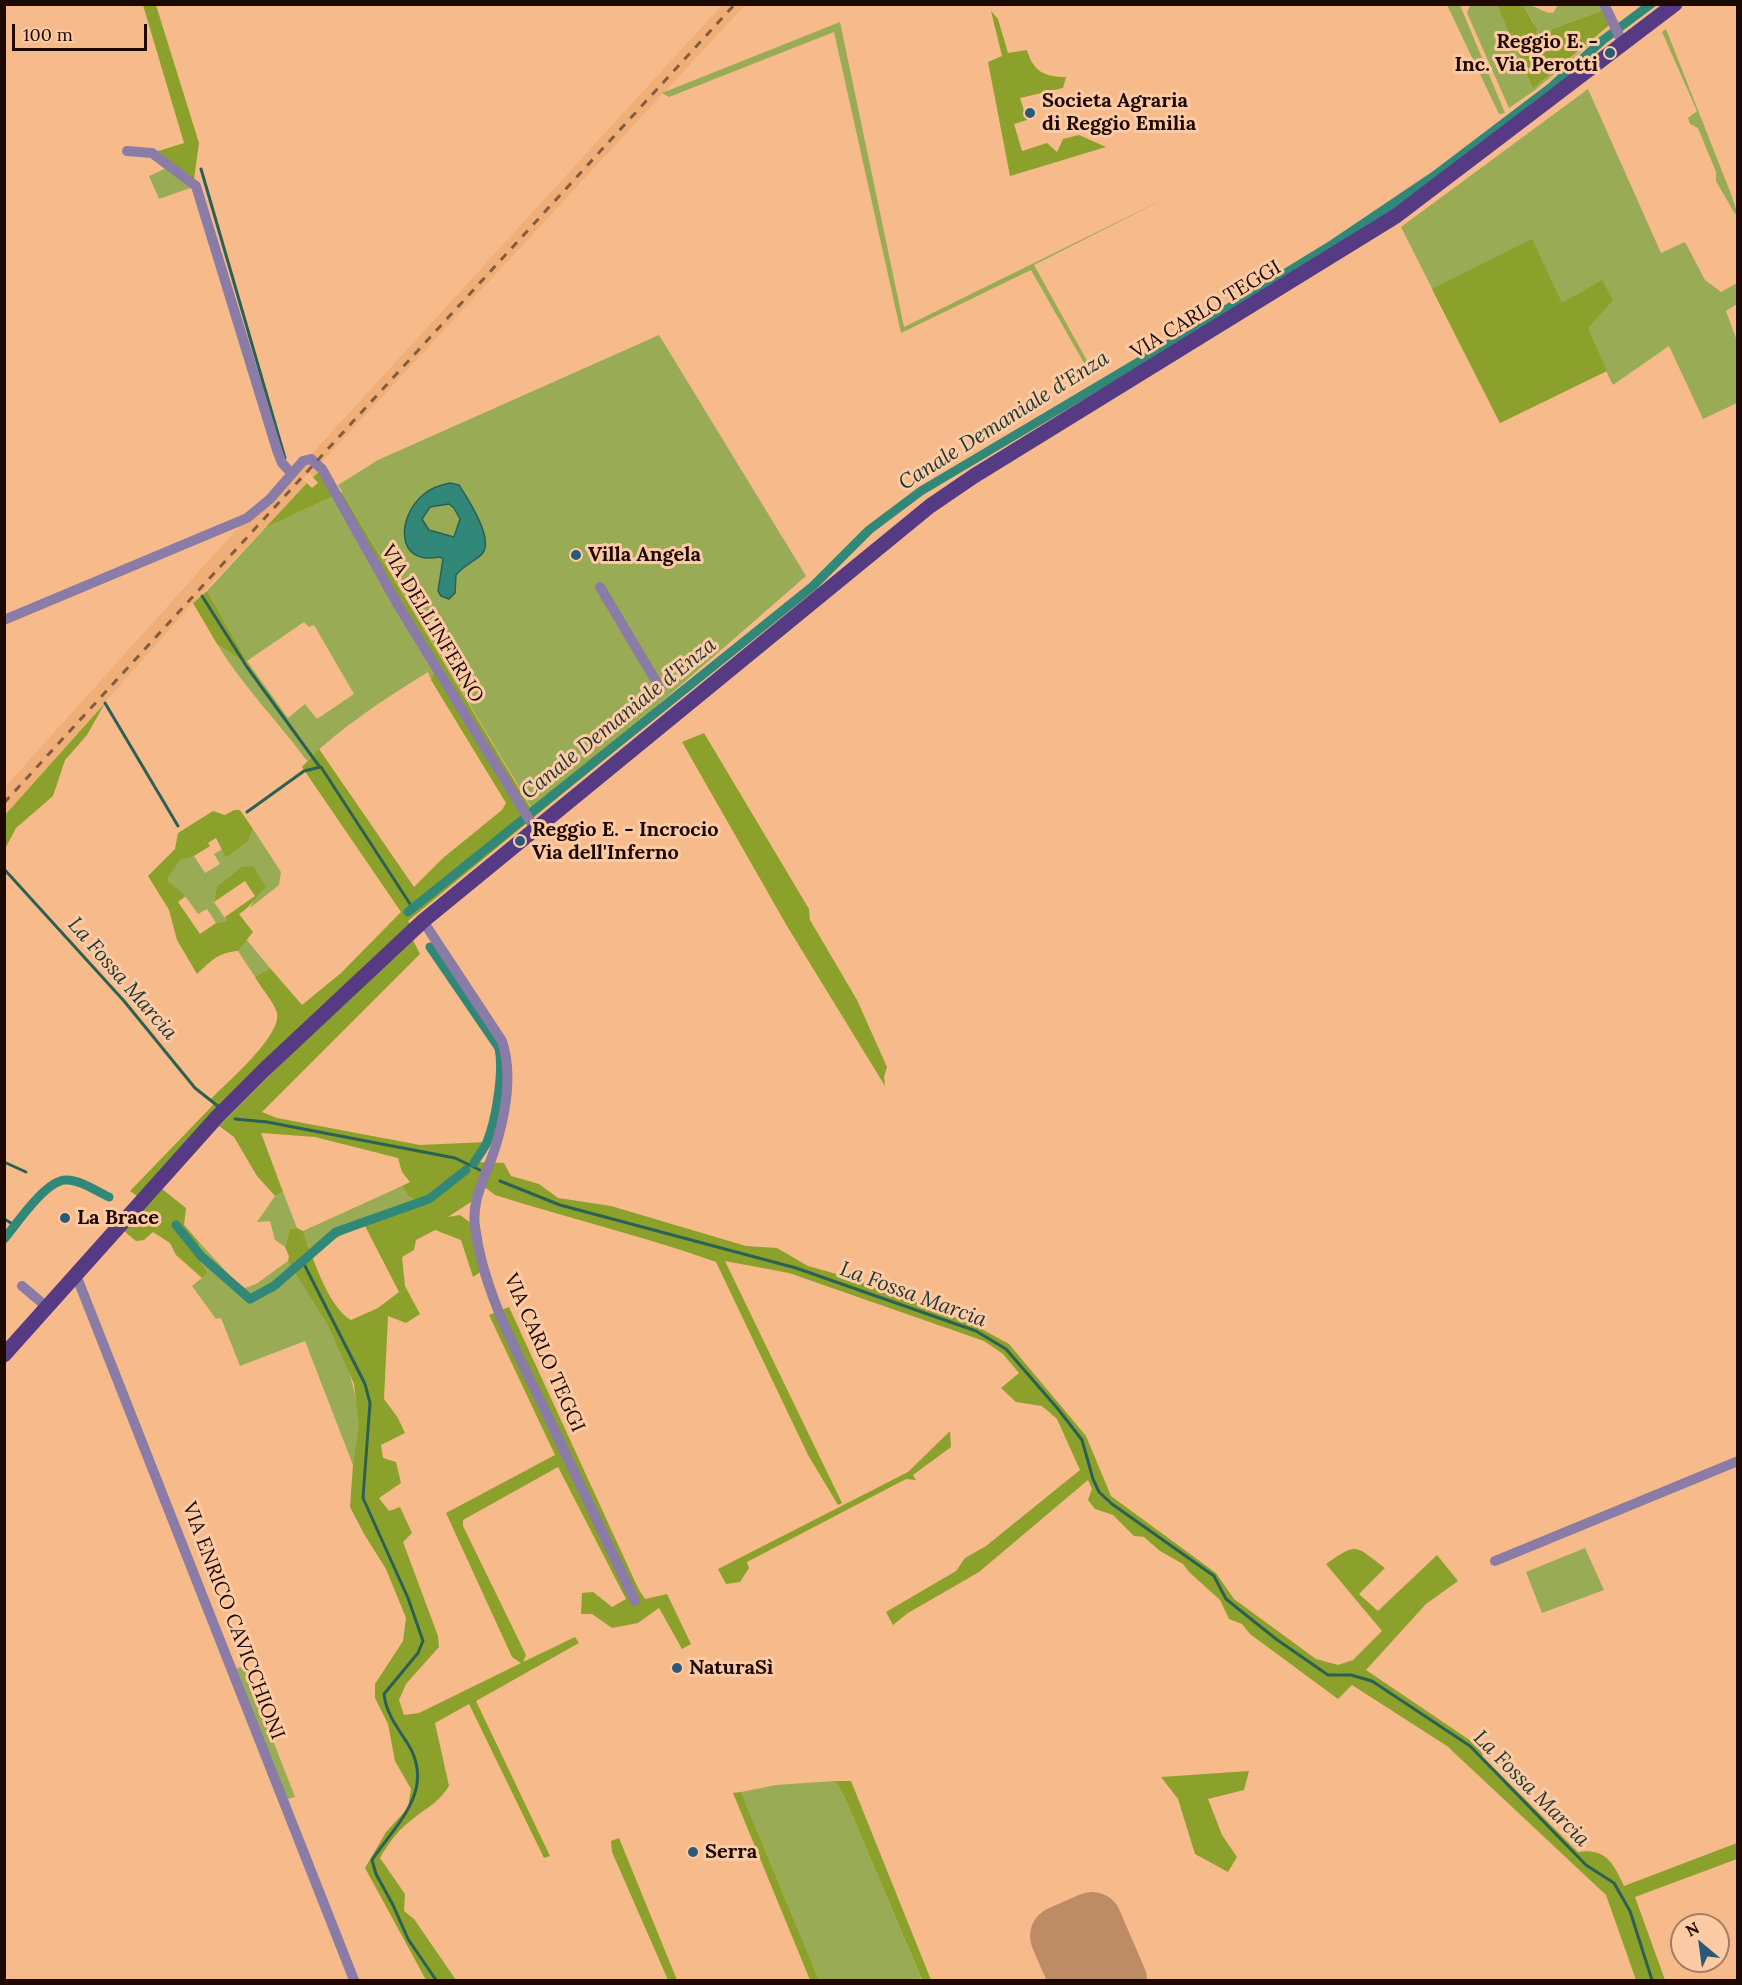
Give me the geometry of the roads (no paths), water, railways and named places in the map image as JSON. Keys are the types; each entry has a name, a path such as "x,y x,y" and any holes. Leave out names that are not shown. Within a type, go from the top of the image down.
{"main road":[{"name":"VIA CARLO TEGGI","path":"4,1355 217,1117 423,921 532,825 930,506 1032,440 1395,216 1618,34 1675,4"}],"street":[{"path":"1604,4 1618,34"},
{"path":"128,151 152,153 196,186 278,454 292,474"},
{"name":"VIA DELL'INFERNO","path":"4,620 247,518 270,500 307,459 319,465 398,605 532,825"},
{"path":"600,587 660,688"},
{"name":"VIA CARLO TEGGI","path":"423,921 502,1041 506,1053 508,1069 502,1116 495,1148 474,1204 475,1226 492,1296 635,1601"},
{"name":"VIA ENRICO CAVICCHIONI","path":"76,1275 354,1980"},
{"path":"22,1286 47,1306"},
{"path":"1495,1561 1737,1461"}],"water":[{"path":"450,483 459,485 479,520 485,539 485,548 482,554 456,575 455,593 449,599 441,596 438,591 443,559 440,557 425,558 414,554 408,547 405,526 415,503 424,494","holes":["449,504 460,519 454,537 429,530 422,519 430,507"]}],"waterway":[{"name":"Canale Demaniale d'Enza","path":"408,912 813,586 869,530 921,491 1333,244 1434,176 1550,88 1603,40 1651,4"},
{"path":"201,169 285,458"},
{"path":"202,596 247,667 319,766"},
{"path":"105,703 178,826"},
{"path":"247,812 304,771 321,767 412,907"},
{"name":"La Fossa Marcia","path":"4,869 124,1001 195,1088 219,1107"},
{"name":"Canale Demaniale d'Enza","path":"430,947 499,1048 500,1082 493,1121 487,1142 474,1163"},
{"name":"La Fossa Marcia","path":"235,1119 267,1122 455,1158 480,1170"},
{"path":"4,1162 26,1172"},
{"name":"Canale Demaniale d'Enza","path":"176,1225 201,1256 250,1299 274,1286 336,1232 429,1199 466,1170"},
{"name":"Canale Demaniale d'Enza","path":"4,1239 40,1195 57,1182 76,1181 109,1197"},
{"name":"La Fossa Marcia","path":"500,1181 560,1205 796,1268 976,1331 1006,1349 1082,1440 1099,1492 1112,1504 1214,1576 1226,1599 1276,1639 1328,1675 1351,1675 1372,1681 1470,1746 1586,1865 1614,1883 1630,1911 1652,1980"},
{"path":"4,1219 11,1223"},
{"path":"303,1262 365,1384 370,1403 363,1498 408,1598 423,1641 418,1653 384,1694 390,1714 416,1761 418,1776 416,1791 402,1819 372,1860 376,1874 408,1939 436,1980"}],"railway":[{"path":"4,803 735,4"}],"place":[{"name":"Reggio E. - Inc. Via Perotti","path":"1610,53"},
{"name":"Societa Agraria di Reggio Emilia","path":"1030,113"},
{"name":"Villa Angela","path":"576,555"},
{"name":"Reggio E. - Incrocio Via dell'Inferno","path":"520,841"},
{"name":"La Brace","path":"65,1218"},
{"name":"NaturaSì","path":"677,1668"},
{"name":"Serra","path":"693,1852"}]}
